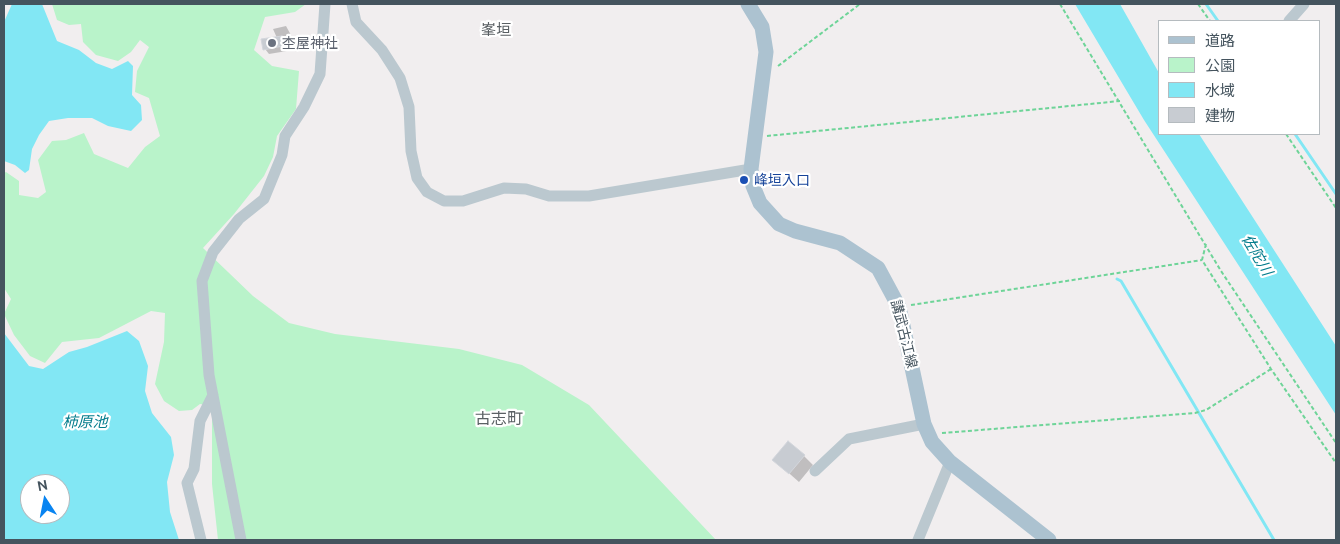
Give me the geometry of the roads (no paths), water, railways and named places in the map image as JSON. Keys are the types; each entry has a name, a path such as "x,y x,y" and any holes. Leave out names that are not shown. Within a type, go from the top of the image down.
{"main road":[{"name":"講武古江線","path":"748,4 762,27 766,52 751,169 753,186 768,214 779,224 795,231 840,243 872,262 886,279 899,307 926,429 939,451 950,462 1049,540"}],"street":[{"path":"241,540 213,395 204,328 202,281 213,252 240,219 264,199 282,155 285,136 304,107 320,74 326,4"},
{"path":"352,4 356,22 382,50 400,78 409,107 411,151 417,178 427,192 444,202 463,201 504,188 526,189 550,196 589,196 751,169"},
{"path":"1290,20 1304,4"},
{"path":"201,540 187,483 195,461 200,421 213,395"},
{"path":"815,471 849,439 926,429"},
{"path":"918,540 950,462"}],"water":[{"path":"12,4 42,4 57,41 79,50 96,63 112,69 128,61 133,66 132,95 141,105 142,120 131,131 108,126 92,118 68,118 49,121 32,149 29,170 25,173 15,165 4,161 4,22"},
{"name":"佐陀川","path":"1075,4 1120,4 1158,71 1158,135 1200,135 1336,346 1336,415 1144,120"},
{"name":"柿原池","path":"127,331 139,341 148,366 145,391 152,413 171,437 174,455 167,482 170,512 179,540 4,540 4,333 29,366 43,369 69,352"}],"waterway":[{"path":"1206,4 1217,20"},
{"path":"1296,135 1336,194"},
{"path":"1117,279 1121,281 1274,540"}],"place":[{"name":"杢屋神社","path":"272,43"},
{"name":"峰垣入口","path":"744,180"}],"district":[{"name":"峯垣","path":"496,30"},
{"name":"古志町","path":"499,419"}]}
